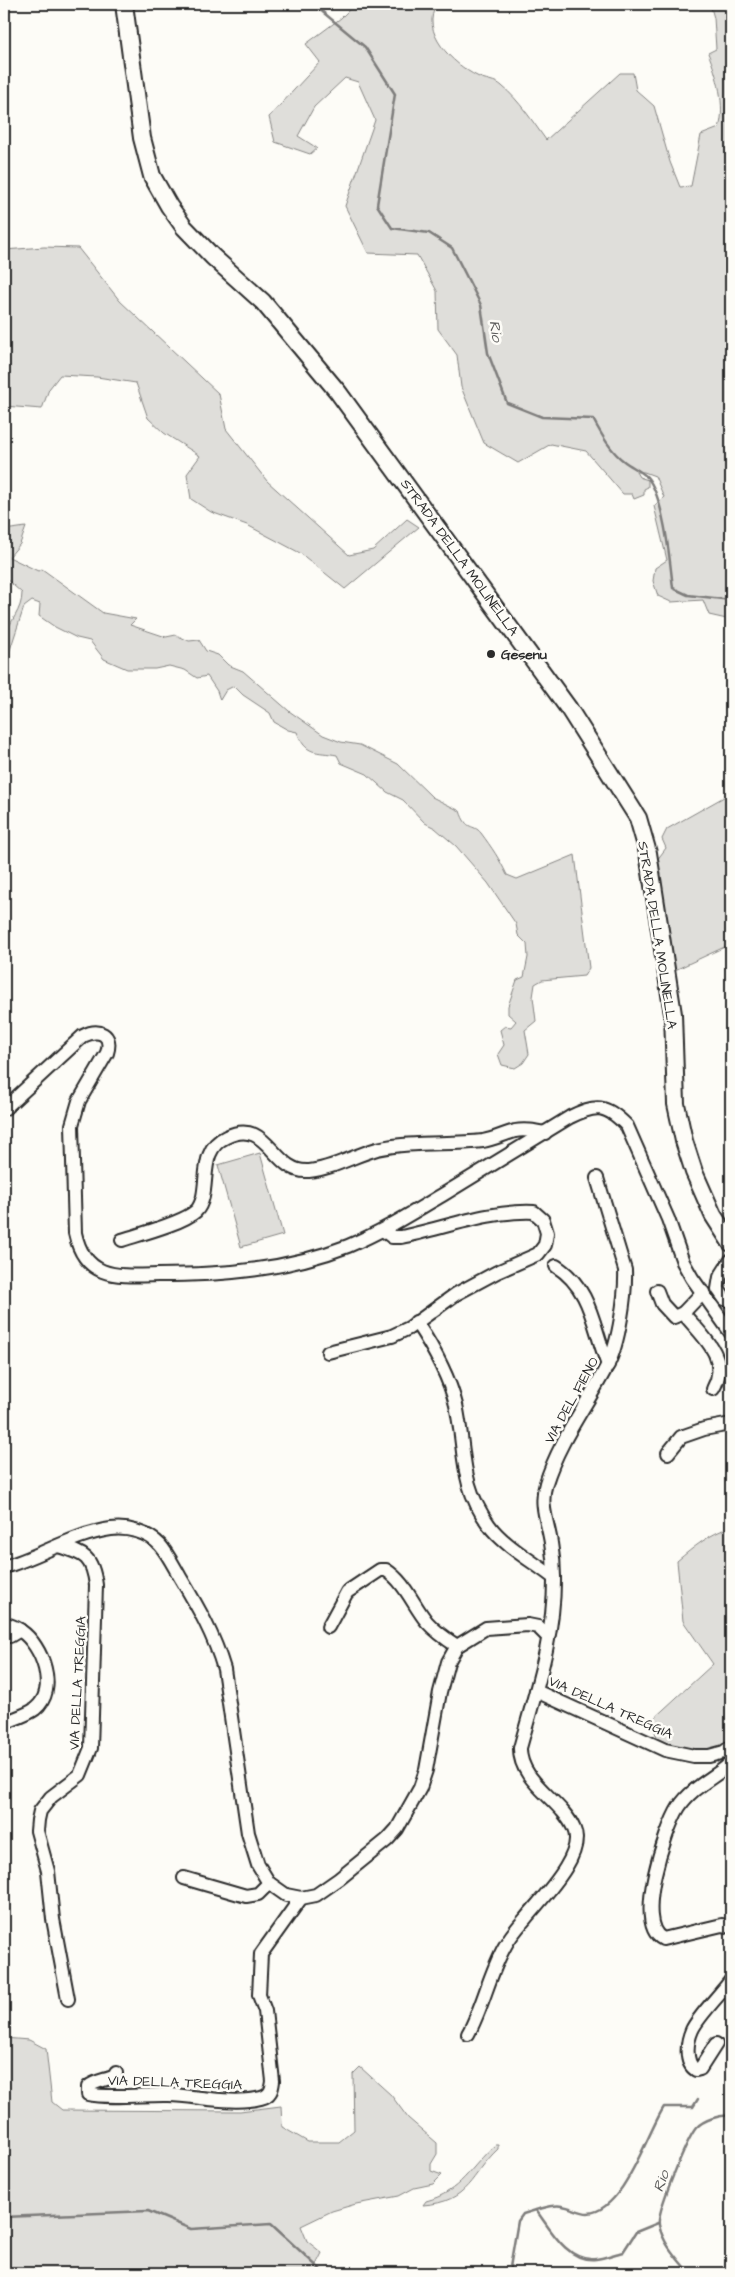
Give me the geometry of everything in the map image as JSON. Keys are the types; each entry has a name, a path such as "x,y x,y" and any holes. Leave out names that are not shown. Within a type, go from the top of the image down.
{"main road":[{"name":"STRADA DELLA MOLINELLA","path":"124,4 142,138 152,176 169,206 184,227 212,257 263,302 338,392 569,709 638,818 648,853 674,1014 676,1104 684,1141 694,1172 713,1216 731,1243"}],"street":[{"path":"4,1109 83,1036 92,1032 100,1032 107,1038 110,1045 107,1053 78,1101 72,1125 75,1233 78,1248 92,1266 111,1273 132,1275 199,1275 246,1272 285,1264 345,1247 383,1230 578,1114 596,1107 607,1109 627,1126 668,1219 683,1262 692,1278 704,1292 731,1333"},
{"path":"122,1240 182,1219 198,1209 201,1202 206,1164 212,1150 224,1137 236,1132 249,1132 259,1136 288,1166 308,1171 396,1145 484,1140 524,1130 545,1133"},
{"name":"VIA DEL FIENO","path":"548,1637 554,1578 551,1543 543,1510 545,1484 561,1446 608,1365 614,1350 626,1276 597,1178"},
{"path":"328,1352 392,1336 456,1294 497,1272 538,1254 546,1245 547,1233 543,1220 534,1212 520,1211 495,1214 401,1237 392,1237 383,1230"},
{"path":"731,1260 720,1277 718,1290 725,1299 731,1301"},
{"path":"556,1266 570,1275 584,1296 608,1365"},
{"path":"657,1292 662,1304 674,1317 683,1313 704,1292"},
{"path":"683,1313 712,1349 719,1361 719,1375 713,1389"},
{"path":"416,1322 433,1346 456,1404 468,1486 478,1508 489,1526 498,1535 554,1578"},
{"path":"668,1453 681,1437 704,1429 731,1424"},
{"path":"4,1567 58,1546 111,1529 127,1529 145,1534 160,1544 206,1619 217,1644 224,1669 248,1833 258,1865 269,1883 286,1895 301,1898 316,1894 339,1879 387,1840 397,1828 420,1788 426,1770 440,1692 448,1662 457,1646 486,1628 528,1625 538,1628 548,1637"},
{"name":"VIA DELLA TREGGIA","path":"58,1546 82,1553 89,1562 96,1585 92,1748 80,1775 51,1797 40,1811 37,1831 48,1871 53,1919 68,1999"},
{"path":"328,1627 347,1592 380,1570 386,1570 402,1586 426,1621 440,1636 457,1646"},
{"path":"4,1623 20,1630 30,1638 42,1657 46,1684 42,1700 35,1709 4,1723"},
{"path":"4,1636 10,1636 20,1630"},
{"name":"VIA DELLA TREGGIA","path":"468,2034 504,1947 567,1866 576,1847 577,1838 570,1822 537,1784 520,1757 520,1748 548,1637"},
{"name":"VIA DELLA TREGGIA","path":"536,1690 665,1750 694,1756 709,1756 724,1752 731,1747"},
{"path":"731,1763 693,1789 679,1807 654,1874 650,1895 651,1925 658,1936 663,1939 722,1925 731,1928"},
{"path":"184,1878 246,1896 258,1894 269,1883"},
{"name":"VIA DELLA TREGGIA","path":"116,2073 116,2076 106,2081 90,2085 88,2087 88,2094 170,2095 222,2100 261,2098 269,2094 273,2081 265,2011 259,1994 261,1954 301,1898"},
{"path":"716,2044 700,2069 696,2070 689,2064 691,2031 731,1980"}],"shaded area":[{"path":"355,4 437,4 432,25 435,36 441,46 458,64 468,71 497,82 502,86 520,104 546,140 620,73 633,73 636,90 654,106 670,162 680,187 691,186 701,135 719,128 722,110 721,100 708,53 716,49 714,18 710,4 731,4 731,620 709,615 703,600 671,602 658,596 653,581 655,568 667,560 654,506 664,497 655,476 644,472 636,472 639,477 648,480 648,487 644,489 644,495 634,499 632,494 623,494 586,451 551,444 518,463 484,443 461,387 457,355 438,329 437,291 417,255 368,253 345,206 375,120 358,82 345,78 314,107 298,136 317,148 310,154 275,142 269,117 320,62 306,44 341,18"},
{"path":"44,247 78,248 120,301 219,394 226,429 267,481 349,555 373,550 407,519 419,527 345,589 300,553 247,525 211,512 191,499 187,474 200,456 164,433 148,418 136,383 97,377 60,375 49,389 42,409 4,406 4,250"},
{"path":"26,527 20,544 9,557 38,571 42,569 103,613 136,619 130,625 166,637 176,635 189,641 199,640 206,651 218,655 228,665 243,671 289,711 323,735 341,742 360,745 398,764 432,797 460,811 465,822 481,833 507,875 517,879 575,855 589,968 584,976 542,980 535,984 533,997 536,1021 525,1030 529,1054 523,1063 515,1068 502,1065 498,1054 504,1045 500,1030 505,1026 511,1027 516,1021 508,1014 508,1006 517,980 524,977 528,957 527,944 518,935 516,924 488,883 456,846 435,828 425,823 403,800 387,792 367,774 341,763 337,755 308,749 300,740 297,732 288,730 274,722 270,713 243,695 234,686 226,690 220,700 217,691 207,676 197,678 185,670 169,666 155,669 127,669 104,659 90,641 77,638 55,627 39,616 40,604 32,601 24,607 6,662 4,663 4,639 20,605 22,593 4,577 4,530"},
{"path":"731,793 731,944 675,970 657,860 666,848 662,839 667,829"},
{"path":"260,1153 283,1235 241,1247 218,1165"},
{"path":"731,1527 731,1779 714,1758 696,1760 664,1757 651,1721 713,1664 683,1621 677,1561 709,1537"},
{"path":"4,2038 29,2040 46,2049 52,2102 62,2110 240,2111 281,2106 282,2127 308,2142 339,2142 354,2130 353,2074 360,2067 391,2095 408,2118 437,2143 437,2154 431,2164 431,2171 442,2175 433,2184 414,2188 399,2196 356,2204 332,2211 301,2226 307,2241 322,2253 312,2273 4,2273"},
{"path":"495,2145 498,2145 498,2149 460,2193 451,2199 439,2203 423,2205 426,2201 448,2192 457,2185"}],"waterway":[{"name":"Rio","path":"313,4 365,47 395,94 377,205 392,228 429,233 452,248 481,305 488,353 507,403 542,417 593,419 615,453 645,475 653,486 662,514 673,588 688,595 731,600"},
{"path":"536,2210 549,2206 565,2207 588,2213 601,2209 613,2199 633,2169 664,2107 693,2107 698,2099"},
{"name":"Rio","path":"689,2273 671,2250 661,2232 659,2218 662,2206 680,2160 696,2128 712,2118 731,2116"},
{"path":"509,2273 518,2221 523,2214 536,2210 554,2235 568,2250 586,2259 596,2259 623,2252 636,2232 658,2223"},
{"path":"4,2217 148,2211 191,2229 271,2224 324,2273"}],"place":[{"name":"Gesenu","path":"491,654"}]}
